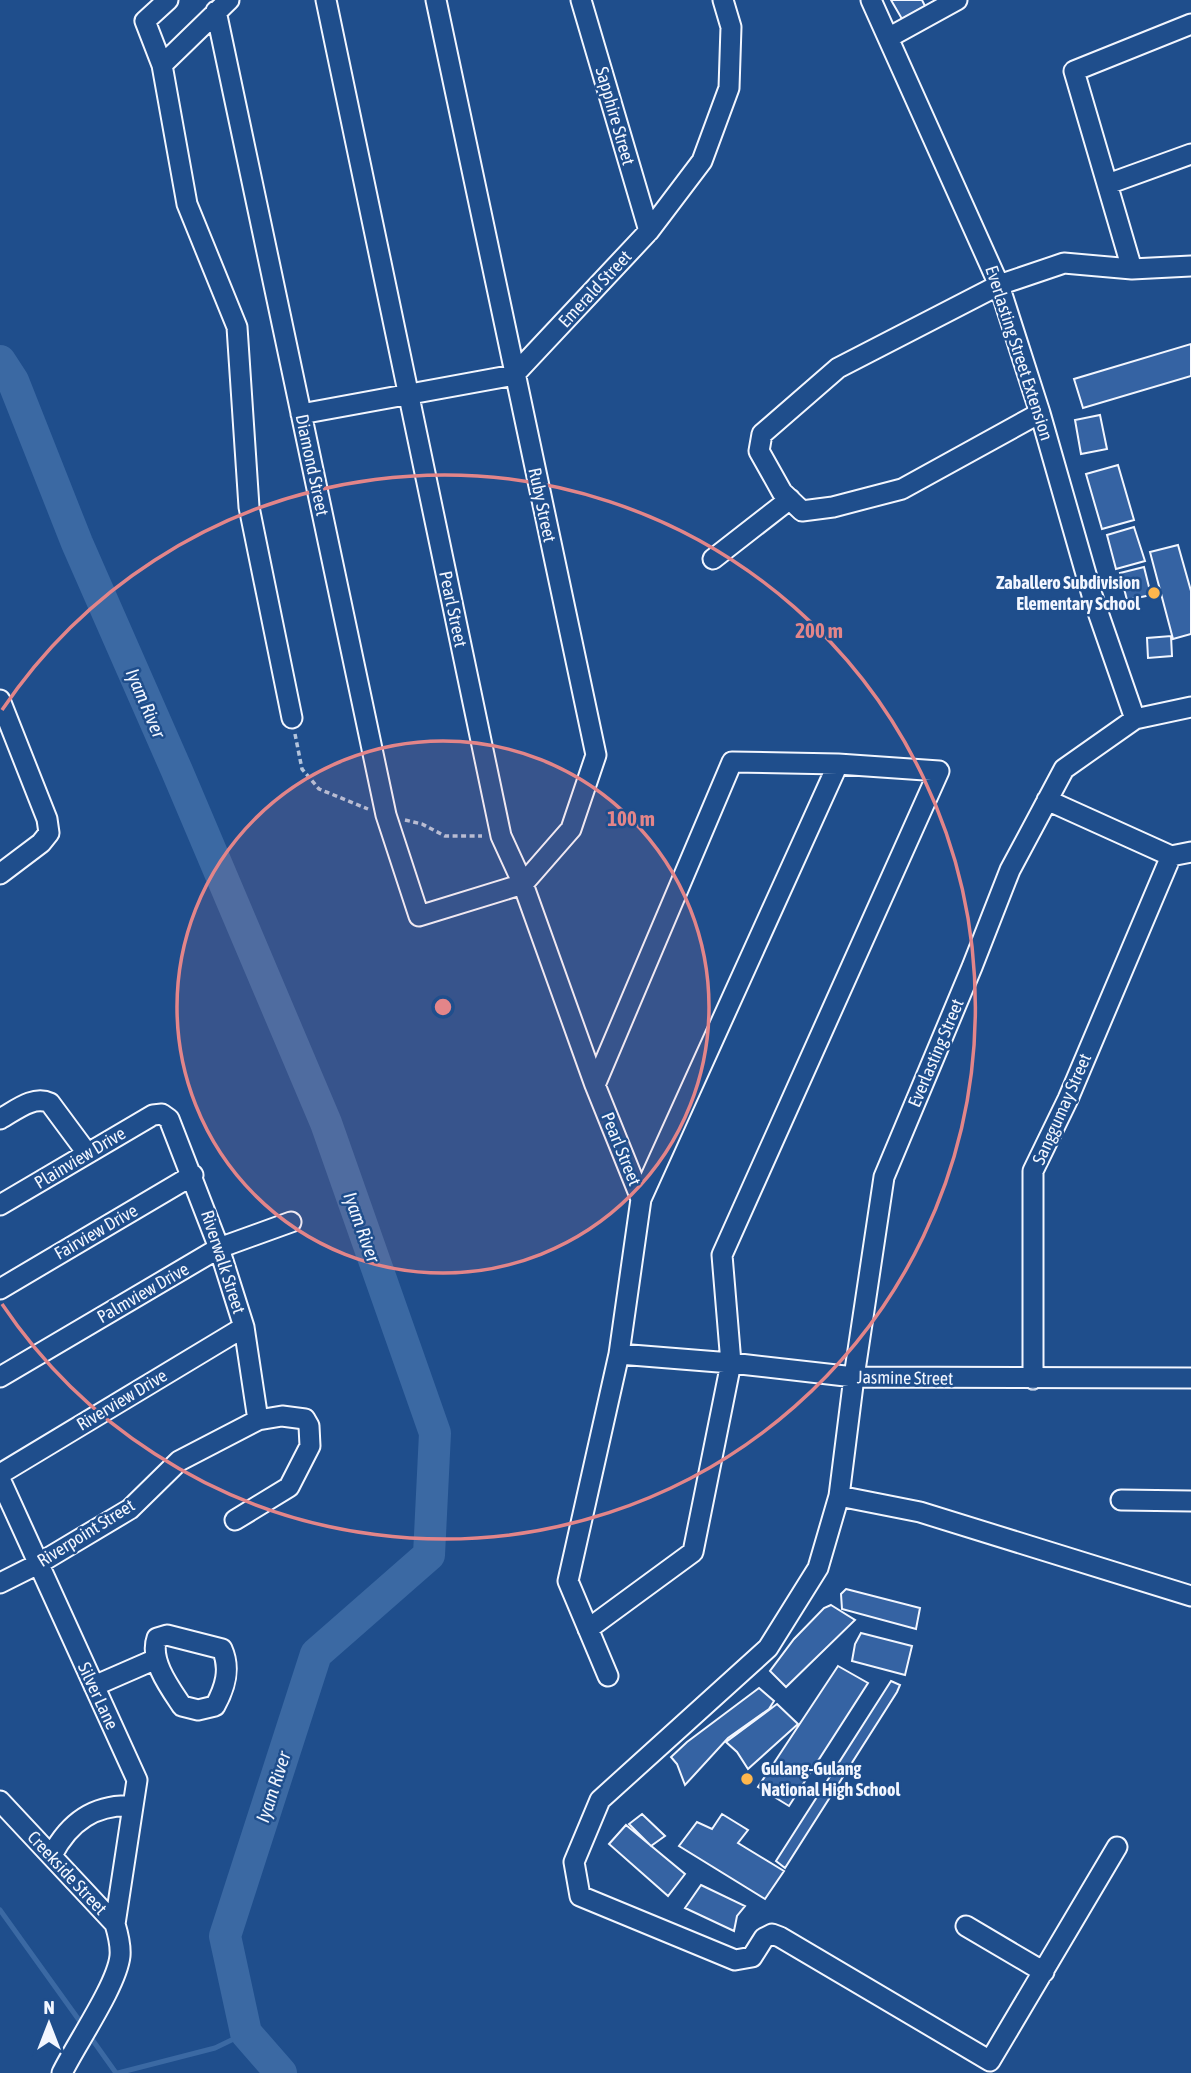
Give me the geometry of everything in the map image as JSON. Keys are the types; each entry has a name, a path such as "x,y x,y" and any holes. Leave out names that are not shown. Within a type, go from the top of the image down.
{"street":[{"path":"168,0 145,21 162,65 187,204 237,327 249,507 292,718"},
{"name":"Pearl Street","path":"326,0 501,836 523,884 595,1085 641,1199"},
{"name":"Ruby Street","path":"436,0 596,755 571,829 523,884"},
{"name":"Sapphire Street","path":"581,0 649,231"},
{"name":"Emerald Street","path":"514,376 649,231 702,161 729,88 731,27 723,0"},
{"name":"Everlasting Street Extension","path":"871,0 999,285 1040,413 1092,595 1135,719"},
{"path":"888,38 957,0"},
{"path":"162,65 223,5"},
{"name":"Diamond Street","path":"223,5 301,414 386,815 419,916 523,884"},
{"path":"1132,269 1074,71 1191,24"},
{"path":"1108,184 1191,153"},
{"path":"1040,413 902,489 833,507 802,511 782,492 759,451 762,434 838,368 999,285 1064,263 1132,269 1191,266"},
{"path":"301,414 514,376"},
{"path":"713,559 790,499"},
{"path":"0,700 47,819 49,834 0,874"},
{"name":"Everlasting Street","path":"1044,1972 990,2061 780,1937 772,1934 764,1938 752,1956 736,1960 580,1896 574,1862 600,1800 768,1648 818,1568 839,1496 884,1177 1010,870 1047,800 1064,769 1135,719 1191,707"},
{"path":"588,1629 693,1552 731,1363 722,1255 939,771 838,764 732,762 595,1085"},
{"path":"608,1676 568,1581 619,1354 641,1199 838,764"},
{"path":"1047,800 1171,856 1191,852"},
{"name":"Sanggumay Street","path":"1033,1379 1034,1171 1068,1099 1171,856"},
{"path":"0,1119 42,1099 50,1103 87,1153"},
{"name":"Plainview Drive","path":"0,1205 153,1115 162,1114"},
{"name":"Riverwalk Street","path":"162,1114 169,1119 193,1175 244,1327 258,1420"},
{"name":"Fairview Drive","path":"0,1289 193,1175"},
{"name":"Palmview Drive","path":"0,1377 219,1248 291,1222"},
{"name":"Riverview Drive","path":"0,1477 244,1327"},
{"name":"Jasmine Street","path":"619,1354 854,1377 1191,1378"},
{"name":"Riverpoint Street","path":"0,1583 38,1564 130,1509 179,1461 258,1420 282,1416 305,1419 309,1426 310,1446 289,1487 235,1520"},
{"name":"Silver Lane","path":"0,1477 137,1780 115,1924"},
{"path":"839,1496 920,1512 1191,1596"},
{"path":"1121,1500 1191,1501"},
{"path":"94,1686 156,1659"},
{"name":"Creekside Street","path":"0,1801 115,1924 120,1940 120,1958 107,1990 62,2073"},
{"path":"52,1855 63,1835 80,1818 111,1807 133,1806"},
{"path":"966,1926 1044,1972 1117,1847"}],"path":[{"path":"292,718 302,769 319,789 341,800 422,824 445,836 501,836"}],"building":[{"path":"891,0 922,0 925,6 902,19"},
{"path":"1191,344 1191,376 1083,408 1074,379"},
{"path":"1100,415 1107,449 1081,454 1075,420"},
{"path":"1118,465 1134,520 1102,529 1086,474"},
{"path":"1134,527 1145,561 1116,569 1107,535"},
{"path":"1178,545 1191,591 1191,634 1173,639 1150,552"},
{"path":"1144,567 1151,595 1127,600 1120,573"},
{"path":"1171,636 1172,656 1148,658 1147,638"},
{"path":"846,1589 920,1608 916,1629 842,1609 841,1594"},
{"path":"831,1605 855,1620 786,1687 770,1671 794,1639 824,1608"},
{"path":"861,1633 912,1646 905,1675 852,1661 855,1644"},
{"path":"838,1666 868,1683 789,1806 758,1787"},
{"path":"891,1681 900,1685 897,1692 785,1868 776,1861"},
{"path":"759,1688 774,1701 769,1709 728,1738 685,1785 677,1764 671,1757"},
{"path":"777,1704 798,1724 748,1769 737,1752 726,1742"},
{"path":"642,1814 665,1836 651,1846 629,1824"},
{"path":"722,1814 748,1830 738,1843 784,1871 765,1899 679,1846 697,1822 712,1829"},
{"path":"626,1825 685,1874 668,1896 609,1844"},
{"path":"701,1885 745,1906 737,1916 734,1931 685,1908"}],"waterway":[{"name":"Iyam River","path":"0,361 13,381 77,543 326,1123 435,1433 429,1555 316,1654 225,1936 246,2033 281,2073"},
{"path":"0,1910 84,2027"},
{"path":"118,2073 215,2048 246,2033"},
{"path":"89,2035 116,2073"}],"place":[{"name":"Zaballero Subdivision Elementary School","path":"1154,593"},
{"name":"Gulang-Gulang National High School","path":"747,1779"}]}
